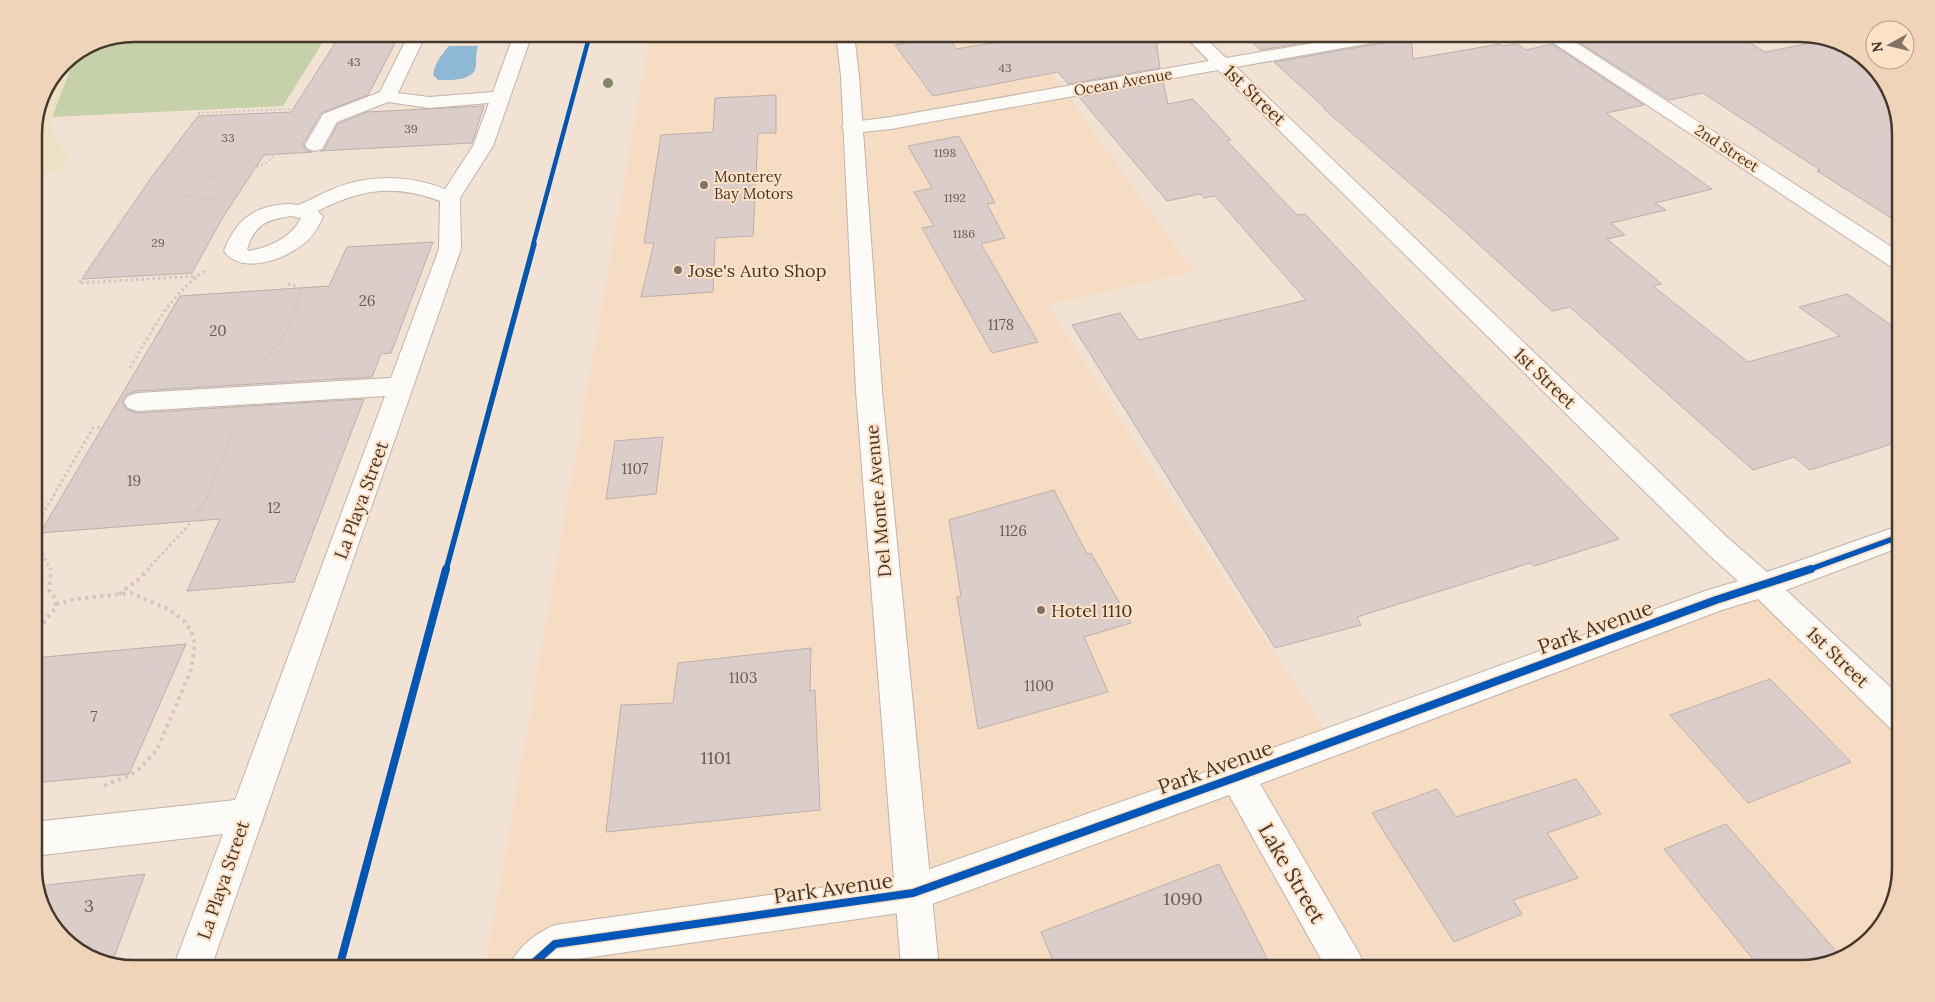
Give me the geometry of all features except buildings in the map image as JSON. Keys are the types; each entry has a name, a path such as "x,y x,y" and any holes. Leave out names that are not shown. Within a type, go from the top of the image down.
{"street":[{"path":"387,96 413,42"},
{"path":"302,211 330,196 371,184 416,186 450,198 483,146 519,42"},
{"name":"Del Monte Avenue","path":"846,42 869,391 919,960"},
{"name":"1st Street","path":"1200,42 1711,539 1892,709"},
{"name":"Ocean Avenue","path":"852,127 891,123 1350,42"},
{"name":"2nd Street","path":"1564,42 1892,257"},
{"path":"315,145 330,118 387,96 402,101 426,102 500,97"},
{"name":"La Playa Street","path":"195,960 245,815 450,250 450,198"},
{"path":"291,210 302,211 312,217 308,227 297,240 261,256 245,258 235,251 240,235 253,220 268,213 291,210"},
{"path":"137,402 402,386"},
{"name":"Park Avenue","path":"537,960 555,944 913,893 1237,777 1716,600 1763,586 1892,539"},
{"name":"Lake Street","path":"1237,777 1342,960"},
{"path":"43,838 245,815"}],"path":[{"path":"198,113 290,109 302,114 330,118"},
{"path":"191,196 201,180 233,176 253,171 269,161 281,148 315,145"},
{"path":"198,276 79,283 126,214 160,210 181,198 191,196 219,199 234,204 253,220"},
{"path":"43,514 93,428 124,425 151,378 124,378 171,300 209,268 238,254"},
{"path":"43,554 51,568 49,590 55,598 56,604 56,607 43,624"},
{"path":"56,604 76,598 131,593 170,610 183,620 191,630 195,645 191,670 157,750 136,772 103,787 76,834"}],"shaded area":[{"path":"649,42 1030,42 1193,271 1048,305 1153,470 1334,743 1763,586 1892,709 1892,880 1888,897 1877,919 1861,937 1841,950 1819,958 1801,960 486,960"}],"green space":[{"path":"134,42 323,42 283,106 52,117 70,69 78,61 105,47"}],"sand":[{"path":"70,69 52,117 52,132 68,157 60,170 43,175 43,122 49,99 61,78"}],"water":[{"path":"449,46 478,46 475,71 471,75 461,79 438,80 433,75 439,59"}],"cycle path":[{"path":"341,960 588,42"},
{"path":"537,960 555,944 913,893 1237,777 1716,600 1763,586 1892,539"}],"place":[{"name":"Monterey Bay Motors","path":"704,185"},
{"name":"Jose's Auto Shop","path":"678,270"},
{"name":"Hotel 1110","path":"1041,610"}]}
